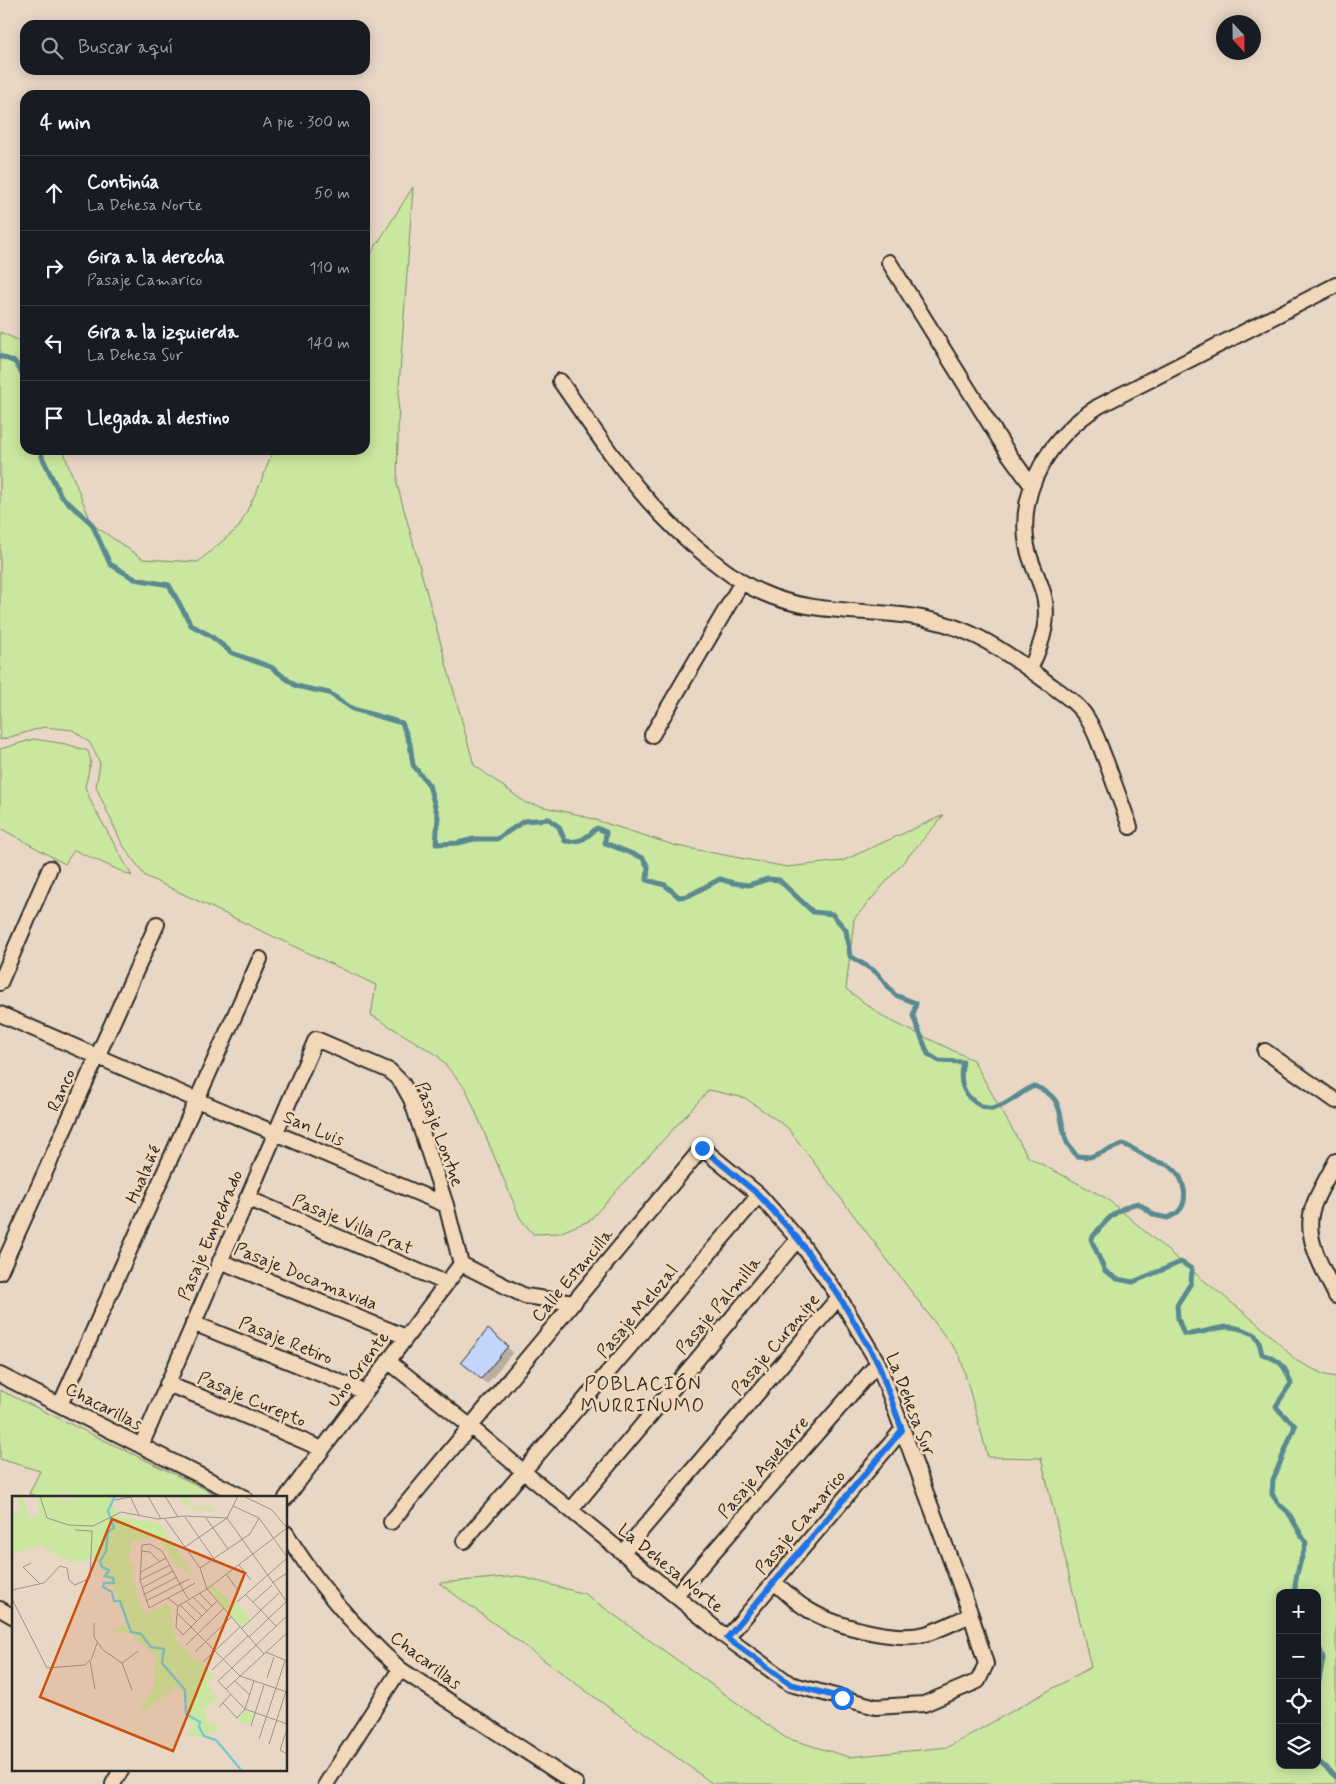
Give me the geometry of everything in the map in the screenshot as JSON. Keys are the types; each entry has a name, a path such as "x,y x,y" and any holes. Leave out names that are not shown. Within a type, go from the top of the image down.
{"street":[{"path":"889,262 1008,453 1032,486"},
{"path":"1030,669 1044,636 1046,610 1041,584 1034,572 1027,546 1026,517 1032,486 1037,472 1053,446 1068,429 1086,414 1336,285"},
{"path":"560,381 619,466 657,512 698,550 742,582 760,592 796,604 918,617 954,626 996,646 1075,703 1086,716 1095,733 1130,827"},
{"path":"652,735 742,582"},
{"path":"0,983 50,868"},
{"name":"Ranco","path":"0,1272 157,924"},
{"name":"Hualañé","path":"60,1405 260,959"},
{"name":"San Luis","path":"0,1014 197,1100 446,1205"},
{"name":"Pasaje Empedrado","path":"141,1446 274,1132 316,1038"},
{"name":"Pasaje Lontue","path":"316,1038 390,1071 402,1083 411,1099 446,1205"},
{"path":"1265,1051 1336,1101"},
{"name":"La Dehesa Sur","path":"702,1148 759,1195 798,1239 839,1296 878,1363 971,1615 986,1664"},
{"name":"Calle Estancilla","path":"391,1522 702,1148"},
{"path":"1336,1161 1312,1209 1310,1227 1313,1244 1336,1296"},
{"name":"Pasaje Melozal","path":"464,1541 759,1195"},
{"name":"Pasaje Villa Prat","path":"246,1198 446,1283"},
{"path":"446,1205 461,1264 525,1296 574,1303"},
{"name":"Pasaje Palmilla","path":"571,1510 798,1239"},
{"name":"Pasaje Docamavida","path":"220,1260 406,1337"},
{"name":"Uno Oriente","path":"287,1496 461,1264"},
{"name":"Pasaje Curanipe","path":"623,1552 839,1296"},
{"name":"Pasaje Retiro","path":"193,1323 365,1392"},
{"name":"La Dehesa Norte","path":"388,1361 471,1426 524,1472 727,1638 790,1684 876,1707 924,1704 978,1681 986,1664"},
{"name":"Pasaje Aquelarre","path":"676,1595 878,1363"},
{"name":"Chacarillas","path":"0,1375 241,1496"},
{"name":"Pasaje Curepto","path":"167,1384 322,1449"},
{"name":"Pasaje Camarico","path":"727,1638 902,1430"},
{"name":"Chacarillas","path":"288,1536 334,1602 377,1648 400,1669 576,1784"},
{"path":"774,1582 803,1606 824,1618 856,1629 894,1636 924,1634 971,1615"},
{"path":"0,1609 12,1616"},
{"path":"326,1784 400,1669"},
{"path":"113,1784 120,1772"}],"green space":[{"path":"413,187 399,387 397,484 474,765 526,803 580,815 677,846 787,867 842,861 944,815 854,919 846,989 885,1018 973,1060 1028,1157 1106,1198 1257,1323 1297,1361 1325,1375 1336,1377 1336,1784 713,1784 439,1583 518,1576 585,1594 786,1738 849,1757 948,1747 1091,1667 1041,1458 988,1457 960,1356 787,1127 745,1098 709,1090 589,1221 559,1233 533,1234 520,1218 466,1089 437,1055 371,1015 376,985 145,876 122,844 96,787 100,763 90,743 73,730 44,727 0,740 0,332 20,341 20,455 65,455 92,524 143,559 198,562 239,527 260,484 271,455 370,455 370,255"},
{"path":"34,739 66,744 88,751 91,761 85,787 92,804 132,876 74,850 65,864 0,828 0,749"},
{"path":"0,1390 220,1496 36,1496 29,1494 40,1471 0,1459"}],"building":[{"path":"488,1329 508,1346 481,1379 461,1362"}],"waterway":[{"path":"0,356 15,362 20,370"},
{"path":"42,455 61,496 92,524 110,564 135,579 169,585 191,625 211,636 232,653 271,667 296,686 329,693 353,709 402,723 410,744 413,765 429,785 438,817 436,844 458,843 474,839 497,839 524,821 549,819 559,827 565,841 579,840 597,828 606,832 605,843 643,858 648,867 647,880 665,885 679,897 688,896 720,879 749,885 768,879 779,880 813,912 832,914 846,930 850,956 876,972 895,995 916,1003 913,1016 928,1054 939,1061 963,1062 961,1076 964,1090 979,1105 996,1108 1034,1086 1044,1090 1056,1101 1061,1114 1066,1140 1077,1156 1090,1157 1123,1144 1152,1160 1169,1165 1176,1171 1184,1189 1184,1202 1177,1213 1168,1218 1154,1215 1138,1203 1130,1205 1111,1216 1091,1239 1105,1271 1117,1279 1133,1282 1181,1262 1192,1269 1191,1283 1177,1305 1178,1319 1184,1334 1227,1327 1245,1330 1254,1334 1259,1342 1262,1354 1278,1361 1286,1371 1291,1383 1276,1406 1295,1426 1273,1480 1272,1494 1288,1512 1306,1543 1297,1574 1295,1589"},
{"path":"1321,1652 1323,1658 1321,1669"},
{"path":"1321,1764 1336,1777"}],"district":[{"name":"POBLACIÓN MURRINUMO","path":"643,1394"}],"route":[{"path":"702,1148 759,1195 798,1239 839,1296 878,1363 902,1430 727,1638 790,1684 842,1698"}]}
